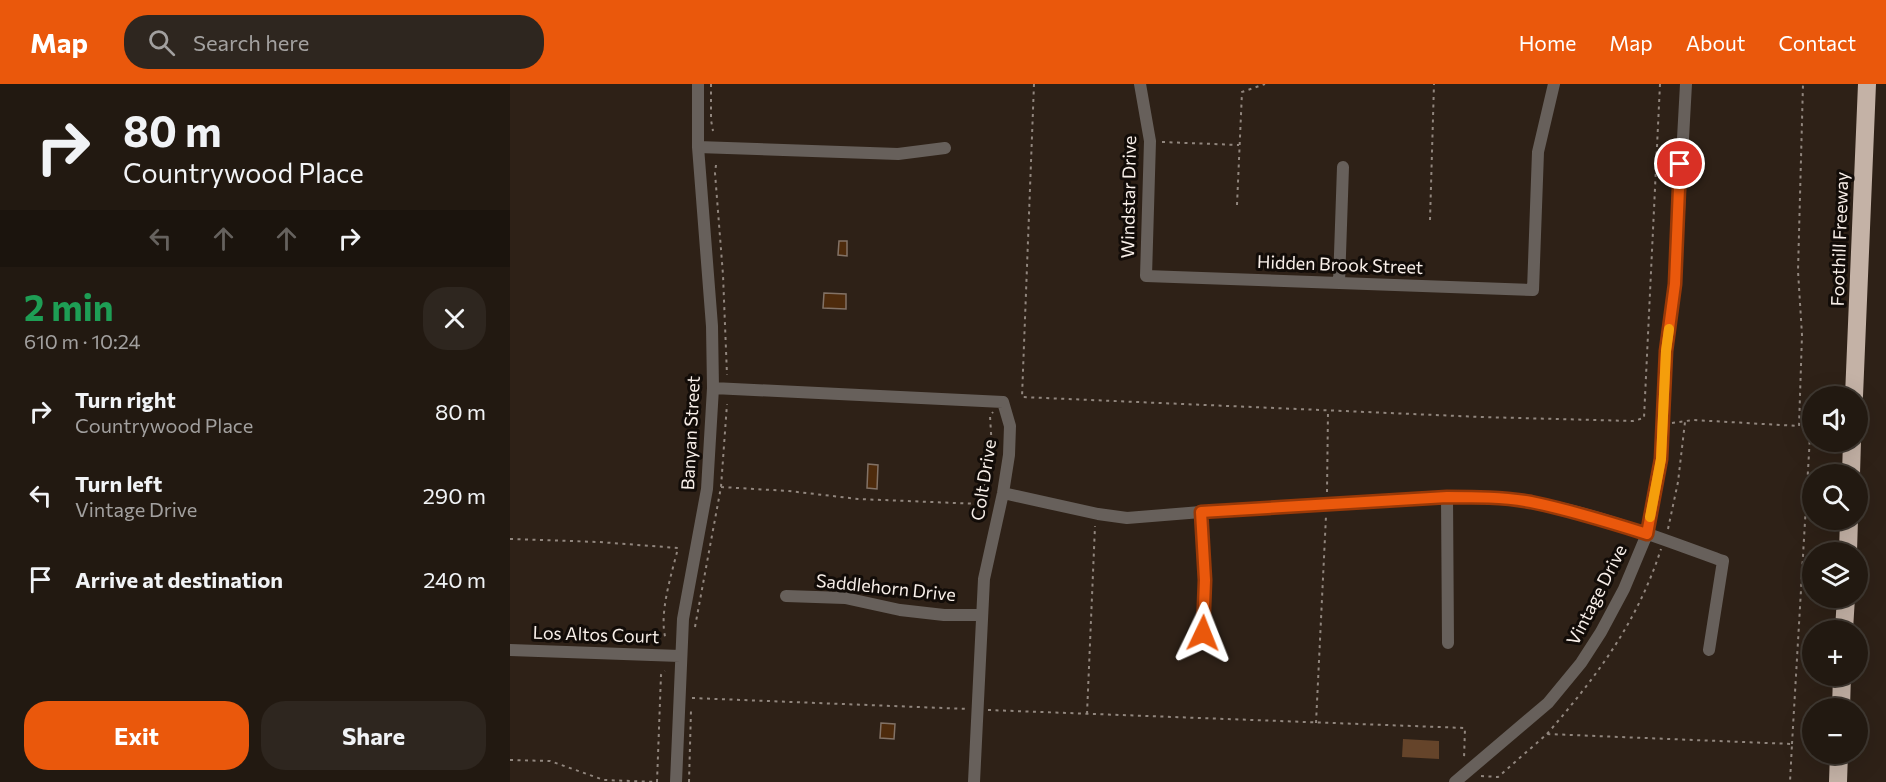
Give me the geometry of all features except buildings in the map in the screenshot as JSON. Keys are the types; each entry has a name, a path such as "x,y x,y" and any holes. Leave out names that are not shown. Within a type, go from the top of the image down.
{"highway":[{"name":"Foothill Freeway","path":"1854,386 1867,84"},
{"path":"1838,782 1839,764"}],"street":[{"name":"Banyan Street","path":"675,782 680,656 687,593 707,489 713,388 712,326 699,147 698,84"},
{"name":"Windstar Drive","path":"1140,84 1150,141 1146,276"},
{"name":"Hidden Brook Street","path":"1146,276 1533,290 1538,152 1554,84"},
{"name":"Vintage Drive","path":"1463,779 1548,703 1581,663 1624,589 1647,534 1661,459 1666,351 1675,284 1686,84"},
{"path":"699,147 898,154 945,148"},
{"path":"1339,283 1343,167"},
{"path":"713,388 1003,402"},
{"name":"Colt Drive","path":"974,782 984,579 1009,455 1010,426 1003,402"},
{"path":"1003,493 1098,514 1127,518 1447,497 1485,497 1530,502 1586,515 1723,561 1709,650"},
{"path":"1447,497 1448,643"},
{"path":"1201,512 1205,580 1203,633"},
{"name":"Saddlehorn Drive","path":"786,596 845,598 900,610 944,615 981,615"},
{"name":"Los Altos Court","path":"510,650 680,656"}],"path":[{"path":"711,84 713,130"},
{"path":"1034,84 1022,397 1504,418 1633,421 1644,418 1660,84"},
{"path":"1237,205 1242,92 1265,84"},
{"path":"1430,220 1434,84"},
{"path":"1799,426 1802,335 1798,271 1803,84"},
{"path":"1150,141 1239,145"},
{"path":"716,165 714,173 723,275 727,375"},
{"path":"721,487 789,491 858,499 980,504 993,449 990,416 1003,402"},
{"path":"694,636 721,487 727,405"},
{"path":"1316,723 1327,504 1328,410"},
{"path":"1663,423 1693,420 1799,426 1810,436 1790,782"},
{"path":"1087,714 1094,528 1098,514"},
{"path":"510,539 678,548 665,615 666,640"},
{"path":"510,759 550,761 604,780 657,782 661,675 665,671"},
{"path":"692,698 1465,728 1463,779 1498,777 1548,734 1792,744"},
{"path":"689,782 691,710"}],"shaded area":[{"path":"1403,739 1439,741 1439,759 1402,757"}],"slow traffic":[{"path":"1650,517 1661,459 1669,329"}],"route":[{"path":"1203,633 1205,580 1201,512 1447,497 1485,497 1530,502 1586,515 1647,534 1661,459 1666,351 1675,284 1680,164"}]}
